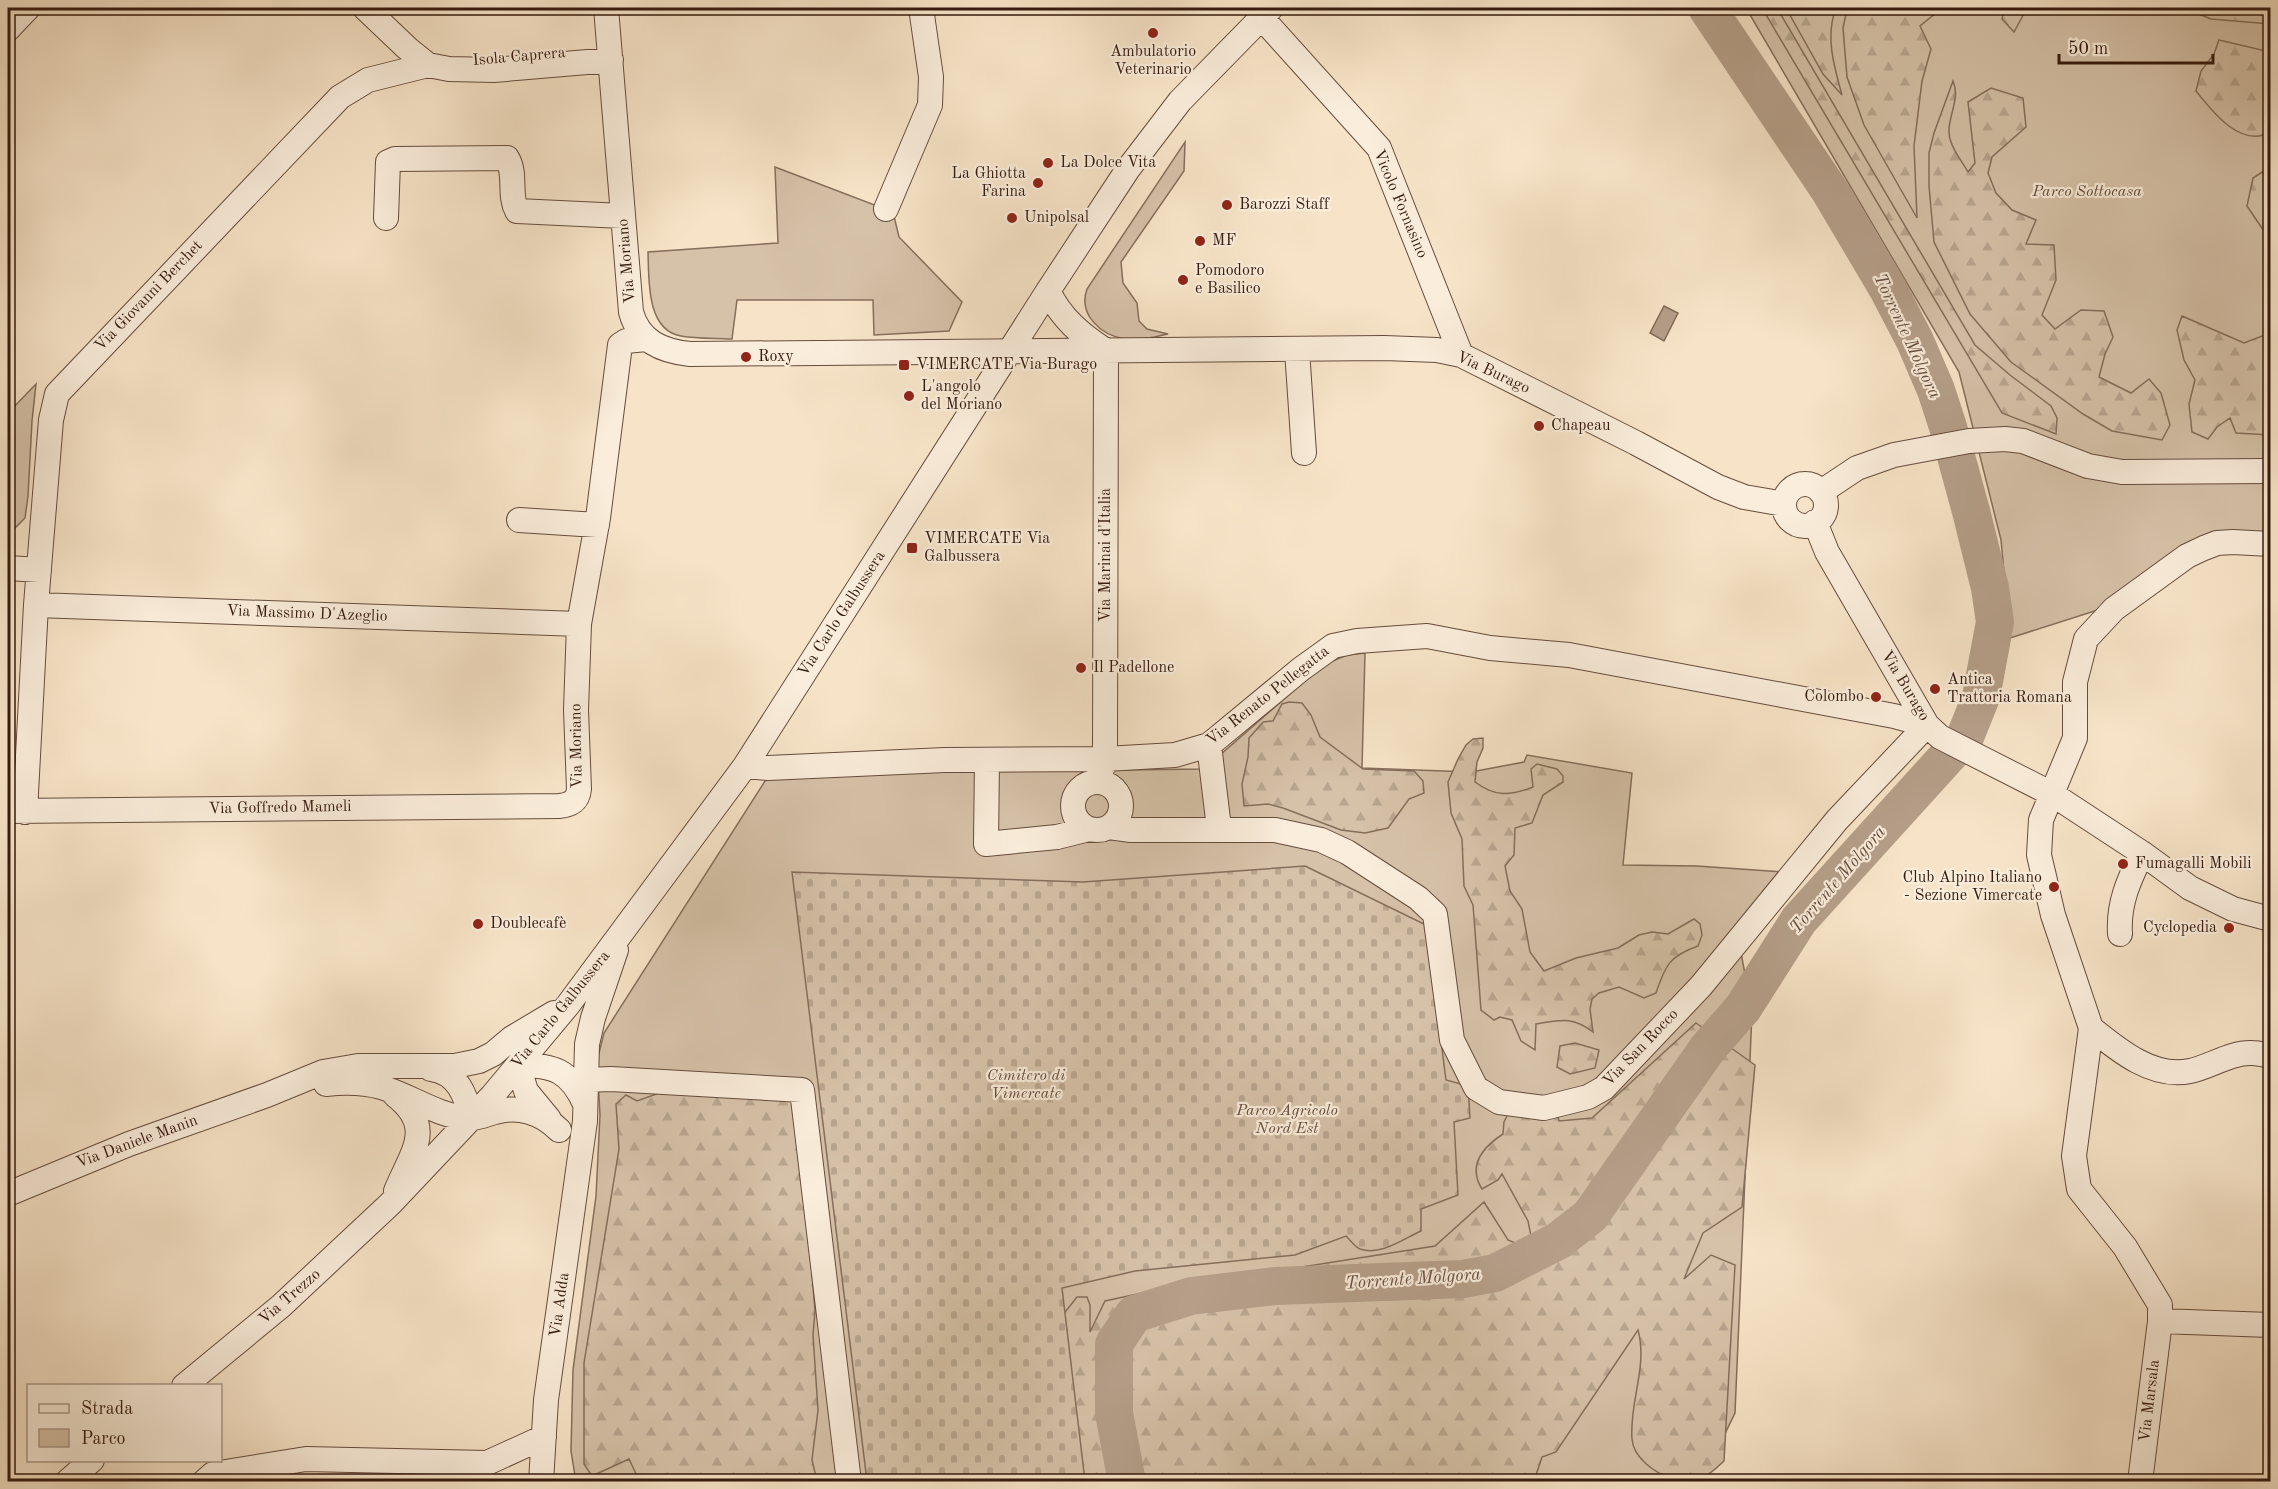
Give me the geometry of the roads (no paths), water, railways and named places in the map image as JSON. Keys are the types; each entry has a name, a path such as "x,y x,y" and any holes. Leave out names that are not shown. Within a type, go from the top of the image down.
{"street":[{"path":"8,30 28,8"},
{"path":"365,8 428,65"},
{"name":"Via Moriano","path":"606,8 631,312 636,327 646,339"},
{"path":"886,209 930,105 931,77 921,8"},
{"name":"Via Carlo Galbussera","path":"390,1204 471,1119 518,1065 568,1005 622,934 745,766 1128,168 1180,101 1266,12"},
{"name":"Vicolo Fornasino","path":"1266,12 1380,148 1461,355"},
{"name":"Isola Caprera","path":"428,65 611,55"},
{"name":"Via Giovanni Berchet","path":"16,812 51,420 57,394 340,97 368,80 428,65"},
{"path":"386,218 388,162 395,159 496,158 507,158 512,166 512,201 516,211 623,216"},
{"path":"1048,291 1057,308 1071,326 1106,351"},
{"name":"Via Moriano","path":"552,805 570,804 578,794 576,710 579,624 597,525 620,345 626,341 646,339"},
{"name":"Via Burago","path":"646,339 667,351 690,354 1393,348 1437,350 1461,355 1718,487 1744,497 1784,504"},
{"path":"1297,350 1304,453"},
{"name":"Via Marinai d'Italia","path":"1098,782 1105,759 1106,351"},
{"path":"1821,492 1857,468 1894,455 1969,441 2014,438 2088,466 2122,472 2271,471"},
{"path":"1798,485 1811,485 1821,492 1825,509 1815,522 1804,525 1794,522 1786,514 1784,504 1788,492 1798,485"},
{"path":"519,520 597,525"},
{"name":"Via Burago","path":"1815,522 1827,552 1933,731 2052,794 2142,853 2190,888 2233,909 2271,918"},
{"path":"2271,544 2217,543 2187,556 2114,609 2086,639 2075,682 2075,738 2042,820 2039,855 2053,915 2091,1028 2074,1156 2079,1189 2124,1247 2160,1305 2160,1321 2271,1325"},
{"path":"8,568 39,570"},
{"name":"Via Massimo D'Azeglio","path":"36,605 579,624"},
{"name":"Via Renato Pellegatta","path":"745,766 768,768 1175,755 1209,745 1300,669 1333,646 1376,639 1427,636 1490,648 1569,655 1894,716 1933,731"},
{"name":"Via San Rocco","path":"1099,828 1131,831 1219,828 1275,830 1320,840 1347,852 1418,898 1435,914 1452,1040 1476,1089 1499,1102 1544,1108 1588,1097 1604,1088 1701,986 1837,820 1933,731"},
{"path":"1209,745 1219,828"},
{"path":"987,760 986,844 1057,837 1099,828 1119,815 1120,800 1112,787 1098,782 1084,786 1075,798 1074,812 1077,819 1099,828"},
{"name":"Via Goffredo Mameli","path":"16,812 552,805"},
{"path":"2116,925 2124,890 2142,853"},
{"name":"Via Adda","path":"541,1482 546,1400 582,1143 586,1053 591,1027 622,934"},
{"name":"Via Daniele Manin","path":"8,1194 129,1143 267,1095 306,1077 328,1070 405,1065 456,1066 479,1061 500,1049 512,1038 568,1005"},
{"path":"2091,1028 2122,1053 2166,1073 2190,1071 2251,1052 2271,1056"},
{"name":"Via Daniele Manin","path":"267,1095 343,1082 370,1084 389,1089 444,1113 471,1119 464,1092 451,1077 436,1069 405,1065"},
{"path":"518,1065 544,1066 562,1073 585,1092 611,1079 802,1090 849,1482"},
{"name":"Via Adda","path":"518,1065 528,1094 559,1130 570,1147 577,1172"},
{"path":"389,1089 411,1108 418,1129 416,1143 390,1204"},
{"name":"Via Adda","path":"471,1119 502,1110 523,1110 543,1117 559,1130"},
{"name":"Via Trezzo","path":"186,1384 289,1299 390,1204"},
{"name":"Via Marsala","path":"2140,1482 2160,1321"},
{"path":"204,1482 213,1474 306,1459 487,1463 544,1437"},
{"name":"Via Adda","path":"544,1437 553,1482"},
{"path":"67,1482 91,1462"}],"waterway":[{"name":"Torrente Molgora","path":"1127,1482 1114,1413 1114,1344 1134,1314 1191,1296 1276,1286 1463,1279 1495,1273 1558,1241 1590,1216 1708,1048 1743,1008 1799,920 1965,737 1981,697 1995,622 1990,588 1972,515 1936,390 1915,341 1888,289 1830,191 1707,8"}],"place":[{"name":"Ambulatorio Veterinario","path":"1153,33"},
{"name":"La Dolce Vita","path":"1048,163"},
{"name":"La Ghiotta Farina","path":"1038,183"},
{"name":"Barozzi Staff","path":"1227,205"},
{"name":"Unipolsal","path":"1012,218"},
{"name":"MF","path":"1200,241"},
{"name":"Pomodoro e Basilico","path":"1183,280"},
{"name":"Roxy","path":"746,357"},
{"name":"VIMERCATE Via Burago","path":"904,365"},
{"name":"L'angolo del Moriano","path":"909,396"},
{"name":"Chapeau","path":"1539,426"},
{"name":"VIMERCATE Via Galbussera","path":"912,548"},
{"name":"Il Padellone","path":"1081,668"},
{"name":"Antica Trattoria Romana","path":"1935,689"},
{"name":"Colombo","path":"1876,697"},
{"name":"Fumagalli Mobili","path":"2123,864"},
{"name":"Club Alpino Italiano - Sezione Vimercate","path":"2054,887"},
{"name":"Doublecafè","path":"478,924"},
{"name":"Cyclopedia","path":"2229,928"}],"park label":[{"name":"Parco Sottocasa","path":"2087,192"},
{"name":"Cimitero di Vimercate","path":"1026,1085"},
{"name":"Parco Agricolo Nord Est","path":"1287,1120"}]}
